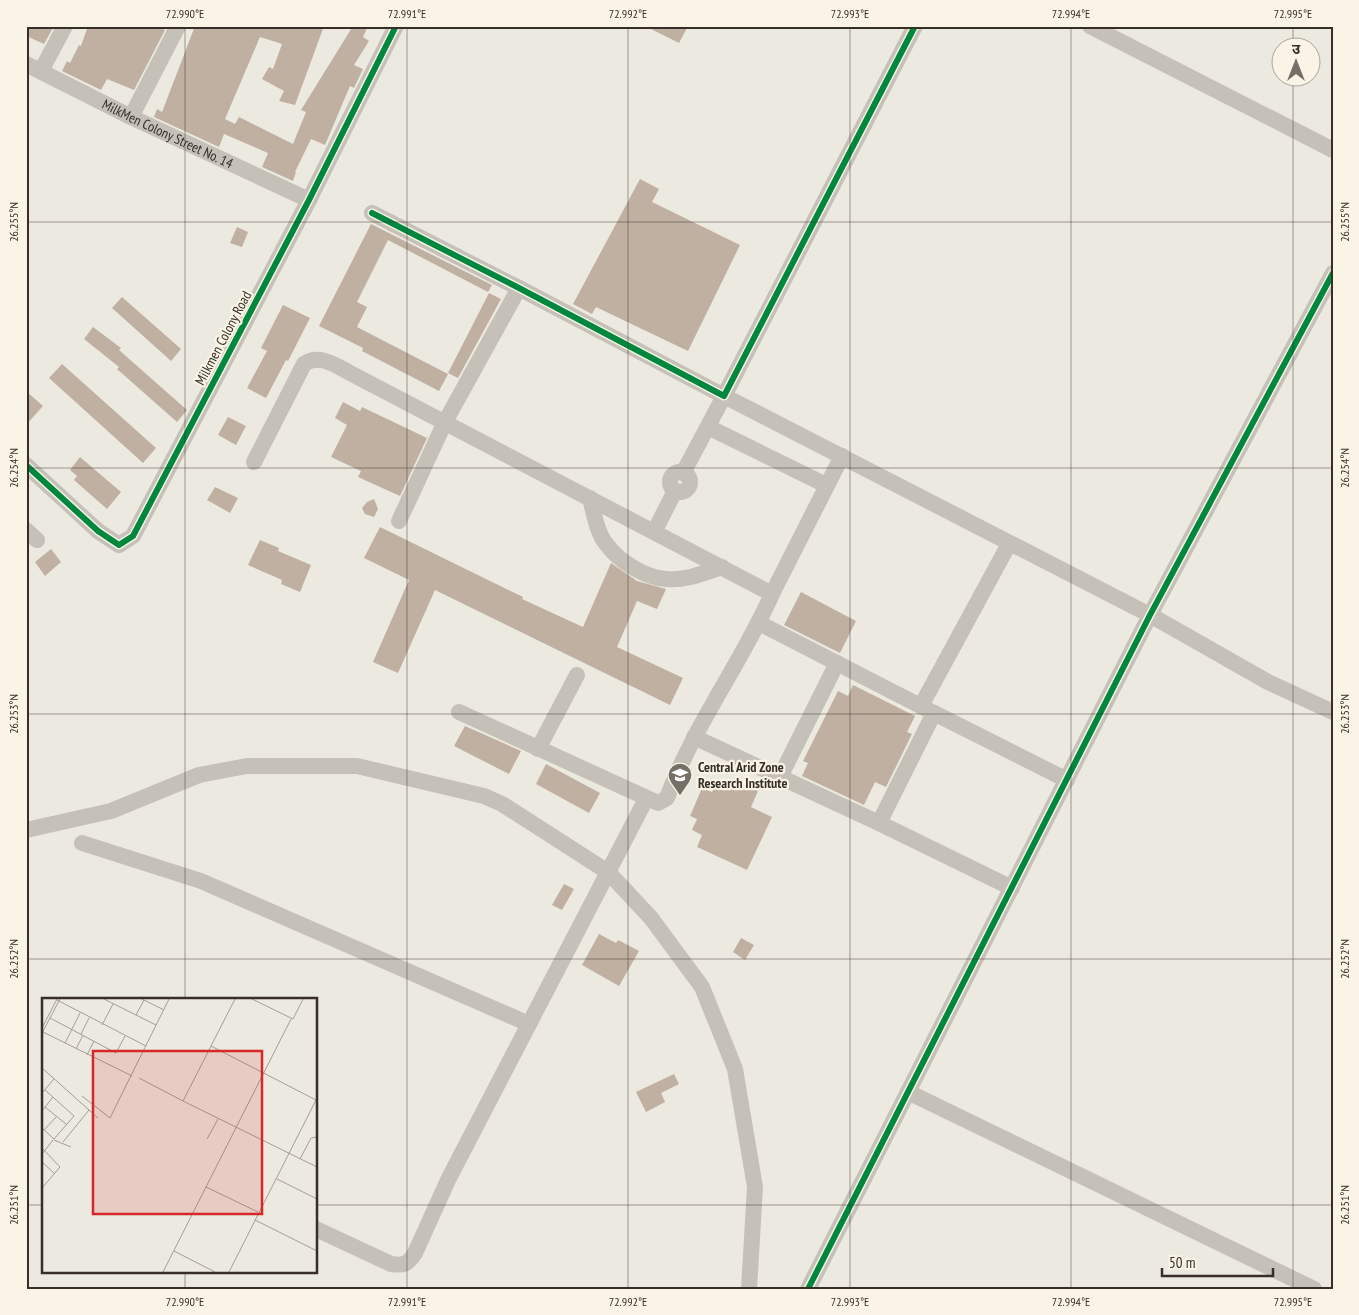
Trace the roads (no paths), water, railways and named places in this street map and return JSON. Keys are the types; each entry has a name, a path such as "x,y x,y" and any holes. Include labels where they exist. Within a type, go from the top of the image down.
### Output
{"street":[{"path":"41,71 65,26"},
{"path":"130,117 178,26"},
{"name":"Milkmen Colony Road","path":"26,465 98,531 120,545 133,536 309,200 396,26"},
{"path":"654,532 675,491 683,492 690,486 690,478 683,473 915,26"},
{"path":"1090,26 1333,150"},
{"name":"MilkMen Colony Street No. 14","path":"26,64 130,117 309,200"},
{"path":"372,213 1009,544 1150,615 1268,682 1333,712"},
{"path":"808,1289 1150,615 1333,273"},
{"path":"399,521 445,422 519,288"},
{"path":"254,462 304,364 311,359 320,359 344,369 772,594"},
{"path":"708,427 826,485"},
{"path":"459,712 646,799 658,803 667,798 694,737 759,623 842,456"},
{"path":"590,498 598,529 606,545 627,564 641,571 666,579 687,578 722,567"},
{"path":"879,823 928,710 1009,544"},
{"path":"759,623 1067,780"},
{"path":"780,777 837,663"},
{"path":"538,749 577,675"},
{"path":"694,737 879,823 1012,888"},
{"path":"26,830 112,811 199,774 247,766 357,766 484,796 502,804 608,872 651,918 702,987 735,1069 755,1187 749,1289"},
{"path":"318,1229 391,1264 404,1266 416,1253 449,1178 646,799"},
{"path":"82,843 201,881 529,1024"},
{"path":"908,1092 1314,1289"}],"place":[{"name":"Central Arid Zone Research Institute","path":"680,796"}]}
